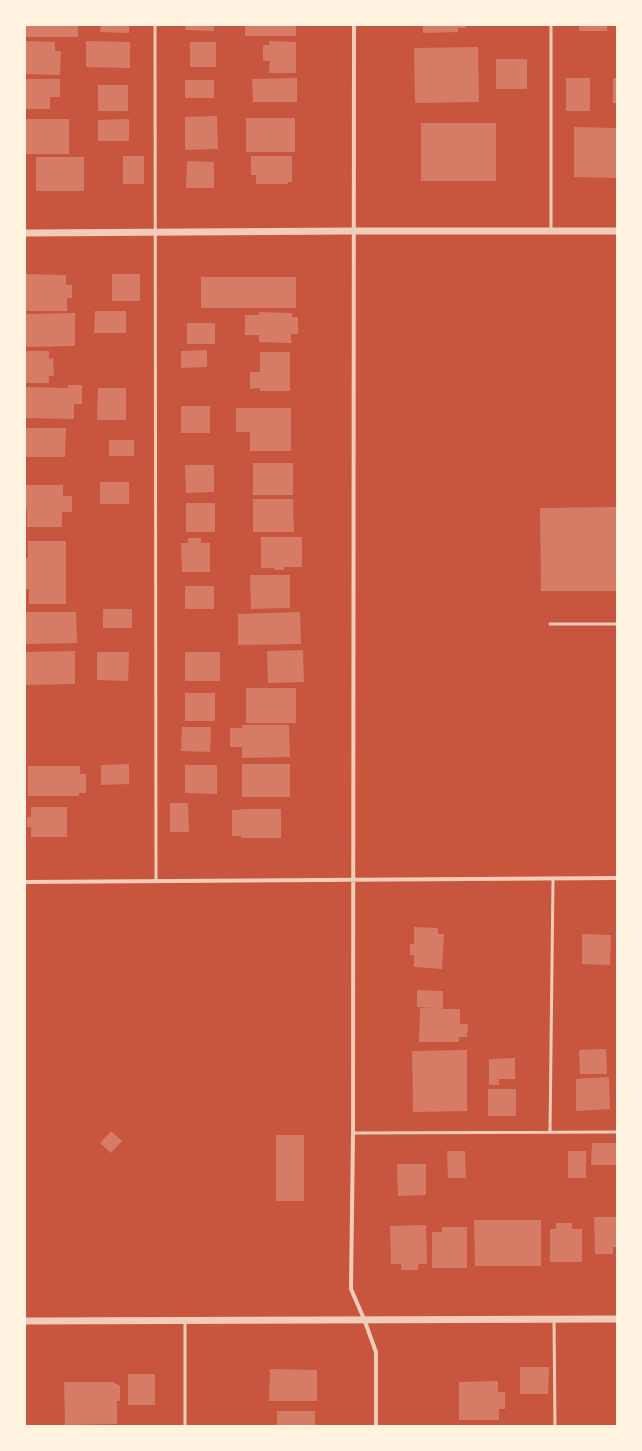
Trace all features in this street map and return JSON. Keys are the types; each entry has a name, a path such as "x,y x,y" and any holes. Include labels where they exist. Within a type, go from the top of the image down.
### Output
{"street":[{"path":"354,25 354,880 351,1289 376,1352 376,1426"},
{"path":"25,233 353,230 617,230"},
{"path":"25,882 617,878"},
{"path":"25,1321 617,1319"}],"lane":[{"path":"155,25 156,881"},
{"path":"551,25 551,230"},
{"path":"550,624 617,624"},
{"path":"550,1132 553,879"},
{"path":"353,1133 617,1132"},
{"path":"554,1319 555,1426"},
{"path":"185,1320 185,1426"}],"building":[{"path":"25,25 78,25 78,37 25,37"},
{"path":"101,25 129,25 129,33 100,32"},
{"path":"186,25 214,25 214,31 185,30"},
{"path":"245,25 296,25 296,36 245,36"},
{"path":"423,25 466,25 466,28 458,28 458,32 423,33"},
{"path":"579,25 607,25 607,31 579,31"},
{"path":"25,41 55,42 55,51 61,51 60,75 25,74"},
{"path":"86,41 130,42 130,68 86,67"},
{"path":"269,41 296,42 296,73 269,73 270,61 263,61 263,45 269,45"},
{"path":"190,42 216,42 216,67 190,67"},
{"path":"478,47 479,102 415,103 414,48"},
{"path":"496,59 527,59 527,89 496,89"},
{"path":"297,78 297,102 253,102 252,79"},
{"path":"566,78 590,78 590,111 566,111"},
{"path":"613,78 617,78 617,103 613,103"},
{"path":"25,79 60,79 60,97 50,97 50,109 25,109"},
{"path":"185,80 214,80 214,98 185,98"},
{"path":"98,85 128,85 128,111 98,111"},
{"path":"217,116 218,149 185,150 185,117"},
{"path":"246,118 295,118 295,152 246,152"},
{"path":"25,119 69,119 69,154 25,154"},
{"path":"129,119 129,141 98,141 98,120"},
{"path":"421,123 496,123 496,181 421,181"},
{"path":"574,127 617,128 617,178 574,177"},
{"path":"123,156 144,156 144,184 123,184"},
{"path":"251,156 292,156 292,182 288,182 288,184 256,184 256,175 251,175"},
{"path":"36,157 84,157 84,191 36,191"},
{"path":"187,161 214,162 214,188 186,188"},
{"path":"25,274 66,275 66,285 72,285 72,298 67,298 67,311 25,311"},
{"path":"112,274 140,274 140,301 112,301"},
{"path":"201,277 296,277 296,308 201,308"},
{"path":"95,311 126,311 126,333 94,333"},
{"path":"259,312 292,313 292,317 298,317 298,334 291,334 291,343 259,342 259,335 245,335 245,315 259,315"},
{"path":"75,313 75,346 25,347 25,314"},
{"path":"187,323 215,323 215,344 187,344"},
{"path":"207,350 207,367 181,368 181,351"},
{"path":"25,351 49,351 49,359 53,358 54,376 49,376 49,383 25,383"},
{"path":"260,352 290,352 290,391 260,391 260,388 250,389 250,372 260,372"},
{"path":"68,385 82,385 82,404 74,404 74,419 25,418 25,387 68,388"},
{"path":"98,388 126,388 126,420 97,420"},
{"path":"181,406 210,406 210,433 181,433"},
{"path":"236,408 291,408 291,451 250,451 250,432 236,432"},
{"path":"25,428 66,428 65,457 25,457"},
{"path":"109,440 134,440 134,456 109,456"},
{"path":"253,463 293,463 293,495 253,495"},
{"path":"185,465 214,465 214,492 186,493"},
{"path":"100,482 129,482 129,504 100,504"},
{"path":"25,485 63,485 63,496 72,496 72,512 62,512 62,527 27,527"},
{"path":"253,499 293,499 294,532 253,532"},
{"path":"186,503 215,503 215,532 186,532"},
{"path":"617,507 617,591 541,591 540,508"},
{"path":"261,537 302,537 302,567 284,567 284,570 261,568"},
{"path":"188,538 201,538 201,543 210,543 210,572 182,572 181,543 188,543"},
{"path":"28,541 66,541 66,604 29,604 29,589 25,589 25,558 28,558"},
{"path":"250,575 290,575 290,608 251,609"},
{"path":"185,586 214,586 214,609 185,609"},
{"path":"103,609 132,609 132,628 103,628"},
{"path":"25,612 76,612 77,643 26,644"},
{"path":"300,612 301,644 238,645 238,614"},
{"path":"303,650 304,682 268,683 267,651"},
{"path":"75,651 75,684 25,685 25,652"},
{"path":"97,652 129,652 128,681 97,680"},
{"path":"185,652 220,652 220,681 185,681"},
{"path":"246,688 296,688 296,723 246,723"},
{"path":"185,693 215,693 215,721 185,721"},
{"path":"242,725 289,725 290,757 242,758 242,747 230,747 230,728 242,728"},
{"path":"182,727 211,727 210,752 181,751"},
{"path":"129,764 129,784 101,785 101,765"},
{"path":"242,764 290,764 290,797 242,797"},
{"path":"185,765 217,765 217,794 185,793"},
{"path":"28,766 80,766 80,774 86,774 86,793 79,793 79,796 28,796"},
{"path":"170,803 188,803 189,832 170,832"},
{"path":"31,807 67,807 67,837 31,837 31,827 27,827 27,817 31,817"},
{"path":"281,809 281,838 241,838 241,836 232,836 232,810"},
{"path":"414,927 438,928 438,934 444,934 442,969 414,967 414,955 410,955 410,944 414,944"},
{"path":"582,934 611,935 610,965 582,964"},
{"path":"417,990 443,991 443,1009 460,1009 460,1024 468,1024 467,1037 459,1037 459,1042 419,1042 420,1008 436,1008 417,1007"},
{"path":"606,1049 607,1074 580,1074 579,1050"},
{"path":"467,1050 467,1111 413,1112 412,1051"},
{"path":"515,1058 515,1079 499,1079 499,1085 489,1085 489,1059"},
{"path":"609,1077 610,1109 576,1111 576,1079"},
{"path":"488,1089 516,1089 516,1116 488,1116"},
{"path":"111,1131 122,1141 111,1153 100,1143"},
{"path":"276,1135 304,1135 304,1201 276,1201"},
{"path":"592,1143 617,1143 617,1165 591,1165"},
{"path":"447,1151 465,1151 466,1178 448,1178"},
{"path":"568,1151 586,1151 586,1178 568,1178"},
{"path":"397,1164 426,1164 426,1195 398,1196"},
{"path":"594,1217 617,1217 617,1247 613,1247 613,1254 595,1254"},
{"path":"474,1220 541,1220 541,1266 475,1266"},
{"path":"556,1223 572,1223 572,1229 582,1229 582,1262 550,1262 550,1229 556,1229"},
{"path":"426,1225 427,1264 418,1264 418,1270 401,1270 401,1264 391,1264 390,1226"},
{"path":"442,1227 467,1227 467,1268 432,1268 432,1232 442,1232"},
{"path":"520,1367 549,1367 548,1394 520,1394"},
{"path":"270,1369 317,1370 317,1401 269,1401"},
{"path":"128,1374 155,1374 155,1405 128,1405"},
{"path":"498,1381 498,1392 505,1392 505,1409 499,1409 499,1420 459,1420 459,1382"},
{"path":"64,1382 113,1382 120,1386 120,1401 117,1401 117,1424 65,1425"},
{"path":"277,1411 315,1411 315,1426 277,1426"}]}
